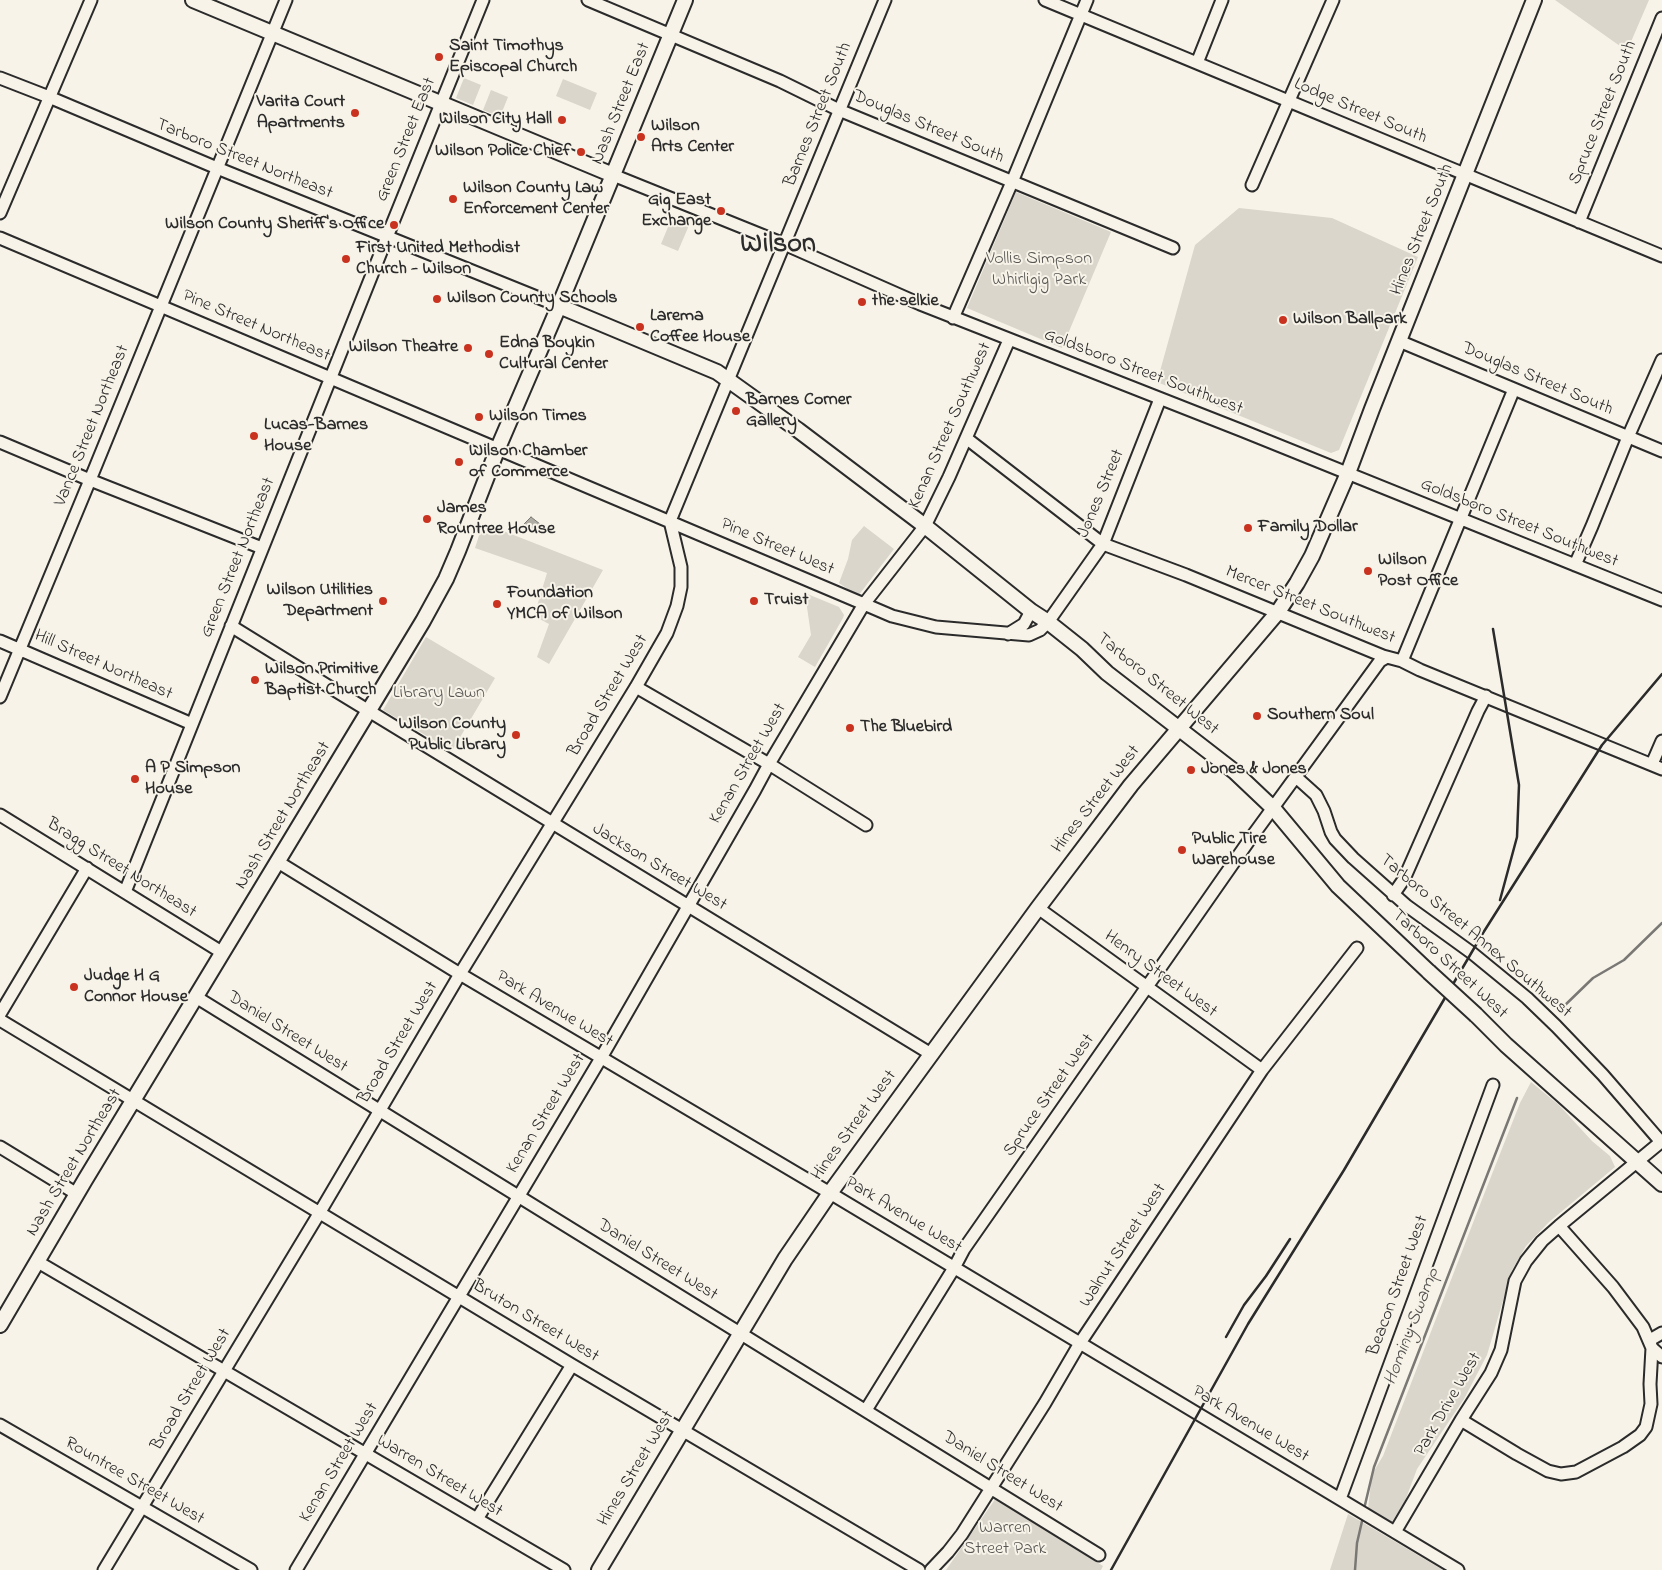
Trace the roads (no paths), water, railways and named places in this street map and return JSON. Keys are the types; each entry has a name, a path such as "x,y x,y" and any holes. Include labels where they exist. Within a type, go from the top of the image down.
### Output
{"main road":[{"path":"193,0 613,175"},
{"name":"Nash Street East","path":"559,306 685,0"},
{"name":"Hines Street South","path":"1278,612 1312,556 1348,473 1534,0"},
{"name":"Tarboro Street West","path":"559,306 717,372 798,430 925,526 1031,611 1082,649 1107,673 1235,772 1273,808 1338,886 1476,1014 1506,1045 1662,1184"},
{"name":"Nash Street Northeast","path":"0,1325 423,621 446,579 498,448 559,306"},
{"name":"Hines Street West","path":"599,1570 785,1259 830,1193 1038,908 1131,785 1278,612"}],"street":[{"path":"0,214 91,0"},
{"name":"Vance Street Northeast","path":"0,697 286,0"},
{"name":"Green Street East","path":"387,237 483,0"},
{"name":"Douglas Street South","path":"588,0 780,81 840,110 1173,248"},
{"name":"Barnes Street South","path":"670,521 885,0"},
{"name":"Lodge Street South","path":"1045,0 1662,256"},
{"path":"953,318 1012,182 1087,0"},
{"path":"1197,63 1222,0"},
{"path":"1252,185 1333,0"},
{"name":"Spruce Street South","path":"1579,222 1662,18"},
{"name":"Tarboro Street Northeast","path":"0,78 559,306"},
{"name":"Goldsboro Street Southwest","path":"613,175 784,244 878,287 953,318 1243,430 1662,600"},
{"name":"Green Street Northeast","path":"125,892 387,237"},
{"name":"Pine Street Northeast","path":"0,238 498,448"},
{"name":"Kenan Street Southwest","path":"925,526 949,477 1009,340"},
{"name":"Douglas Street South","path":"1399,341 1662,451"},
{"path":"1574,565 1662,360"},
{"path":"1402,661 1514,389"},
{"name":"Jones Street","path":"1048,622 1103,544 1160,399"},
{"name":"Mercer Street Southwest","path":"966,438 1103,544 1186,575 1387,657 1402,661 1657,767"},
{"path":"0,442 262,548"},
{"name":"Pine Street West","path":"498,448 892,616 936,627 1029,635 1040,630 1048,622"},
{"name":"Broad Street West","path":"104,1570 320,1212 460,974 553,824 667,633 677,606 681,568 670,521"},
{"name":"Kenan Street West","path":"296,1570 601,1058 769,764 864,604 925,526"},
{"path":"1008,634 1024,624 1031,611"},
{"name":"Jackson Street West","path":"231,626 931,1054"},
{"name":"Hill Street Northeast","path":"0,640 192,724"},
{"name":"Spruce Street West","path":"866,1410 964,1249 1273,808 1380,661 1387,657"},
{"path":"636,687 769,764 866,825"},
{"path":"1393,895 1404,879 1486,696"},
{"path":"1657,767 1662,741"},
{"name":"Tarboro Street Annex Southwest","path":"1296,777 1316,795 1335,839 1353,858 1393,895 1472,953 1527,998 1603,1075 1661,1141"},
{"name":"Bragg Street Northeast","path":"0,815 223,953"},
{"name":"Park Avenue West","path":"278,862 460,974 830,1193 1458,1570"},
{"path":"0,1014 86,868"},
{"name":"Henry Street West","path":"1038,908 1262,1070"},
{"name":"Walnut Street West","path":"931,1570 962,1534 1045,1403 1080,1343 1262,1070 1357,948"},
{"name":"Daniel Street West","path":"196,997 1100,1555"},
{"name":"Bruton Street West","path":"0,1020 572,1365 919,1570"},
{"name":"Beacon Street West","path":"1340,1499 1493,1085"},
{"name":"Park Drive West","path":"1395,1532 1498,1357 1515,1281 1532,1252 1559,1226 1661,1141"},
{"path":"0,1147 77,1194"},
{"path":"1559,1226 1613,1287 1638,1320 1651,1344 1662,1356"},
{"name":"Warren Street West","path":"38,1262 564,1570"},
{"path":"1461,1420 1516,1454 1548,1471 1560,1474 1576,1472 1623,1447 1640,1435 1646,1427 1651,1404 1651,1344 1662,1332"},
{"path":"477,1519 572,1365"},
{"name":"Rountree Street West","path":"0,1425 250,1570"}],"waterway":[{"name":"Hominy Swamp","path":"1561,1009 1593,978 1624,960 1662,923"},
{"name":"Hominy Swamp","path":"1364,1509 1374,1467 1517,1098"},
{"name":"Hominy Swamp","path":"1355,1570 1357,1543 1363,1517"}],"railway":[{"path":"1493,629 1519,785 1517,837 1500,900"},
{"path":"1111,1570 1248,1324 1344,1170 1483,933 1602,745 1662,674"},
{"path":"1226,1337 1244,1305 1290,1239"}],"place":[{"name":"Saint Timothys Episcopal Church","path":"439,57"},
{"name":"Varita Court Apartments","path":"355,113"},
{"name":"Wilson City Hall","path":"562,120"},
{"name":"Wilson Arts Center","path":"641,137"},
{"name":"Wilson Police Chief","path":"581,152"},
{"name":"Wilson County Law Enforcement Center","path":"453,199"},
{"name":"Gig East Exchange","path":"721,211"},
{"name":"Wilson County Sheriff's Office","path":"394,225"},
{"name":"First United Methodist Church - Wilson","path":"346,259"},
{"name":"Wilson County Schools","path":"437,299"},
{"name":"the selkie","path":"862,302"},
{"name":"Wilson Ballpark","path":"1283,320"},
{"name":"Larema Coffee House","path":"640,327"},
{"name":"Wilson Theatre","path":"468,348"},
{"name":"Edna Boykin Cultural Center","path":"489,354"},
{"name":"Barnes Corner Gallery","path":"736,411"},
{"name":"Wilson Times","path":"479,417"},
{"name":"Lucas-Barnes House","path":"254,436"},
{"name":"Wilson Chamber of Commerce","path":"459,462"},
{"name":"James Rountree House","path":"427,519"},
{"name":"Family Dollar","path":"1248,528"},
{"name":"Wilson Post Office","path":"1368,571"},
{"name":"Wilson Utilities Department","path":"383,601"},
{"name":"Truist","path":"754,601"},
{"name":"Foundation YMCA of Wilson","path":"497,604"},
{"name":"Wilson Primitive Baptist Church","path":"255,680"},
{"name":"Southern Soul","path":"1257,716"},
{"name":"The Bluebird","path":"850,728"},
{"name":"Wilson County Public Library","path":"516,735"},
{"name":"Jones & Jones","path":"1191,770"},
{"name":"A P Simpson House","path":"135,779"},
{"name":"Public Tire Warehouse","path":"1182,850"},
{"name":"Judge H G Connor House","path":"74,987"}],"district":[{"name":"Wilson","path":"778,246"}],"park label":[{"name":"Vollis Simpson Whirligig Park","path":"1039,270"},
{"name":"Library Lawn","path":"439,694"},
{"name":"Warren Street Park","path":"1005,1539"}]}
